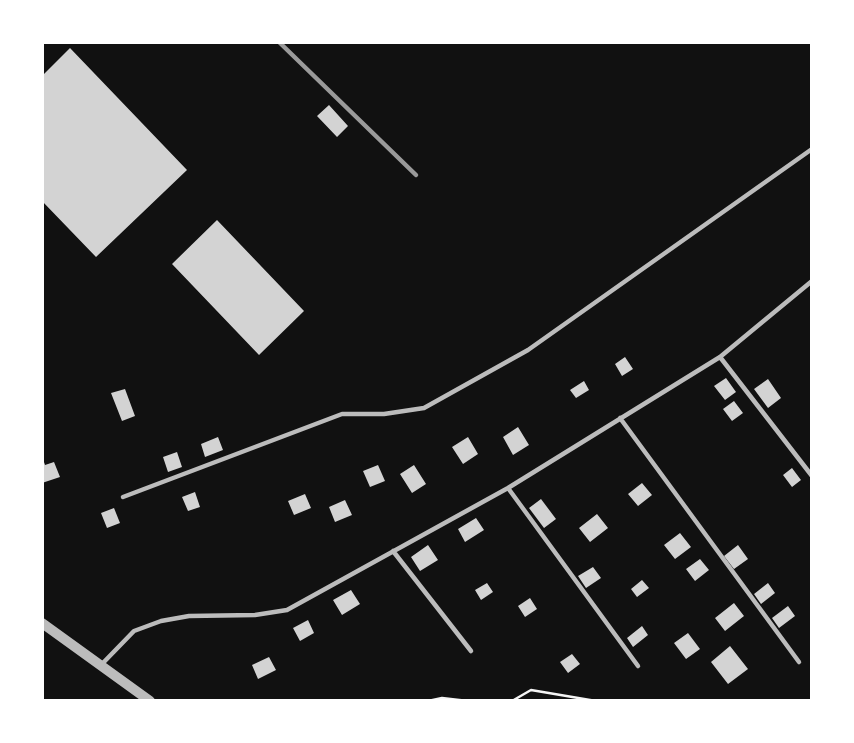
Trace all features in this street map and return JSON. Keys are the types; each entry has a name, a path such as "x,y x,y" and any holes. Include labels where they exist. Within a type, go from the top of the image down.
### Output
{"street":[{"path":"42,623 150,701"}],"lane":[{"path":"123,497 342,414 384,414 424,408 528,350 812,149"},
{"path":"100,665 134,631 161,621 189,615 255,615 287,610 508,488 720,357 812,281"},
{"path":"720,357 812,476"},
{"path":"620,418 799,662"},
{"path":"508,488 638,666"},
{"path":"393,551 471,651"}],"path":[{"path":"512,701 531,690 596,701"},
{"path":"428,701 442,698 468,701"}],"building":[{"path":"70,48 187,170 96,257 42,201 42,76"},
{"path":"329,105 348,126 337,137 317,116"},
{"path":"217,220 304,311 259,355 172,264"},
{"path":"625,357 633,369 622,376 615,364"},
{"path":"726,378 736,392 725,400 714,386"},
{"path":"768,379 781,398 768,408 754,389"},
{"path":"584,381 589,390 576,398 570,390"},
{"path":"125,389 135,416 122,421 111,393"},
{"path":"734,401 743,413 732,421 723,409"},
{"path":"518,427 529,445 513,455 503,437"},
{"path":"218,437 223,450 205,457 201,444"},
{"path":"468,437 478,454 463,464 452,447"},
{"path":"177,452 182,467 168,472 163,457"},
{"path":"42,456 45,465 54,462 60,477 42,483"},
{"path":"378,465 385,481 370,487 363,471"},
{"path":"414,465 426,484 412,493 400,474"},
{"path":"792,468 801,480 792,487 783,475"},
{"path":"642,483 652,495 638,506 628,494"},
{"path":"195,492 200,507 188,511 182,497"},
{"path":"305,494 311,508 294,515 288,501"},
{"path":"541,499 556,519 544,528 529,508"},
{"path":"345,500 352,515 335,522 329,507"},
{"path":"114,508 120,523 107,528 101,513"},
{"path":"597,514 608,528 590,542 579,528"},
{"path":"476,518 484,530 465,542 458,529"},
{"path":"680,533 691,547 675,559 664,545"},
{"path":"428,545 438,560 420,571 411,557"},
{"path":"738,545 748,559 734,569 724,556"},
{"path":"700,559 709,570 695,581 686,569"},
{"path":"593,567 601,578 586,588 578,576"},
{"path":"642,580 649,588 637,597 631,589"},
{"path":"487,583 493,592 481,600 475,590"},
{"path":"768,583 775,593 761,604 754,594"},
{"path":"351,590 360,604 342,615 333,600"},
{"path":"530,598 537,609 525,617 518,606"},
{"path":"734,603 744,616 725,631 715,618"},
{"path":"788,606 795,616 779,628 772,618"},
{"path":"308,620 314,633 300,641 293,628"},
{"path":"642,626 648,635 633,647 627,638"},
{"path":"688,633 700,649 686,659 674,643"},
{"path":"730,646 748,669 728,684 711,662"},
{"path":"572,654 580,664 568,673 560,662"},
{"path":"269,657 276,670 258,679 252,665"}],"railway":[{"path":"279,42 416,175"}]}
